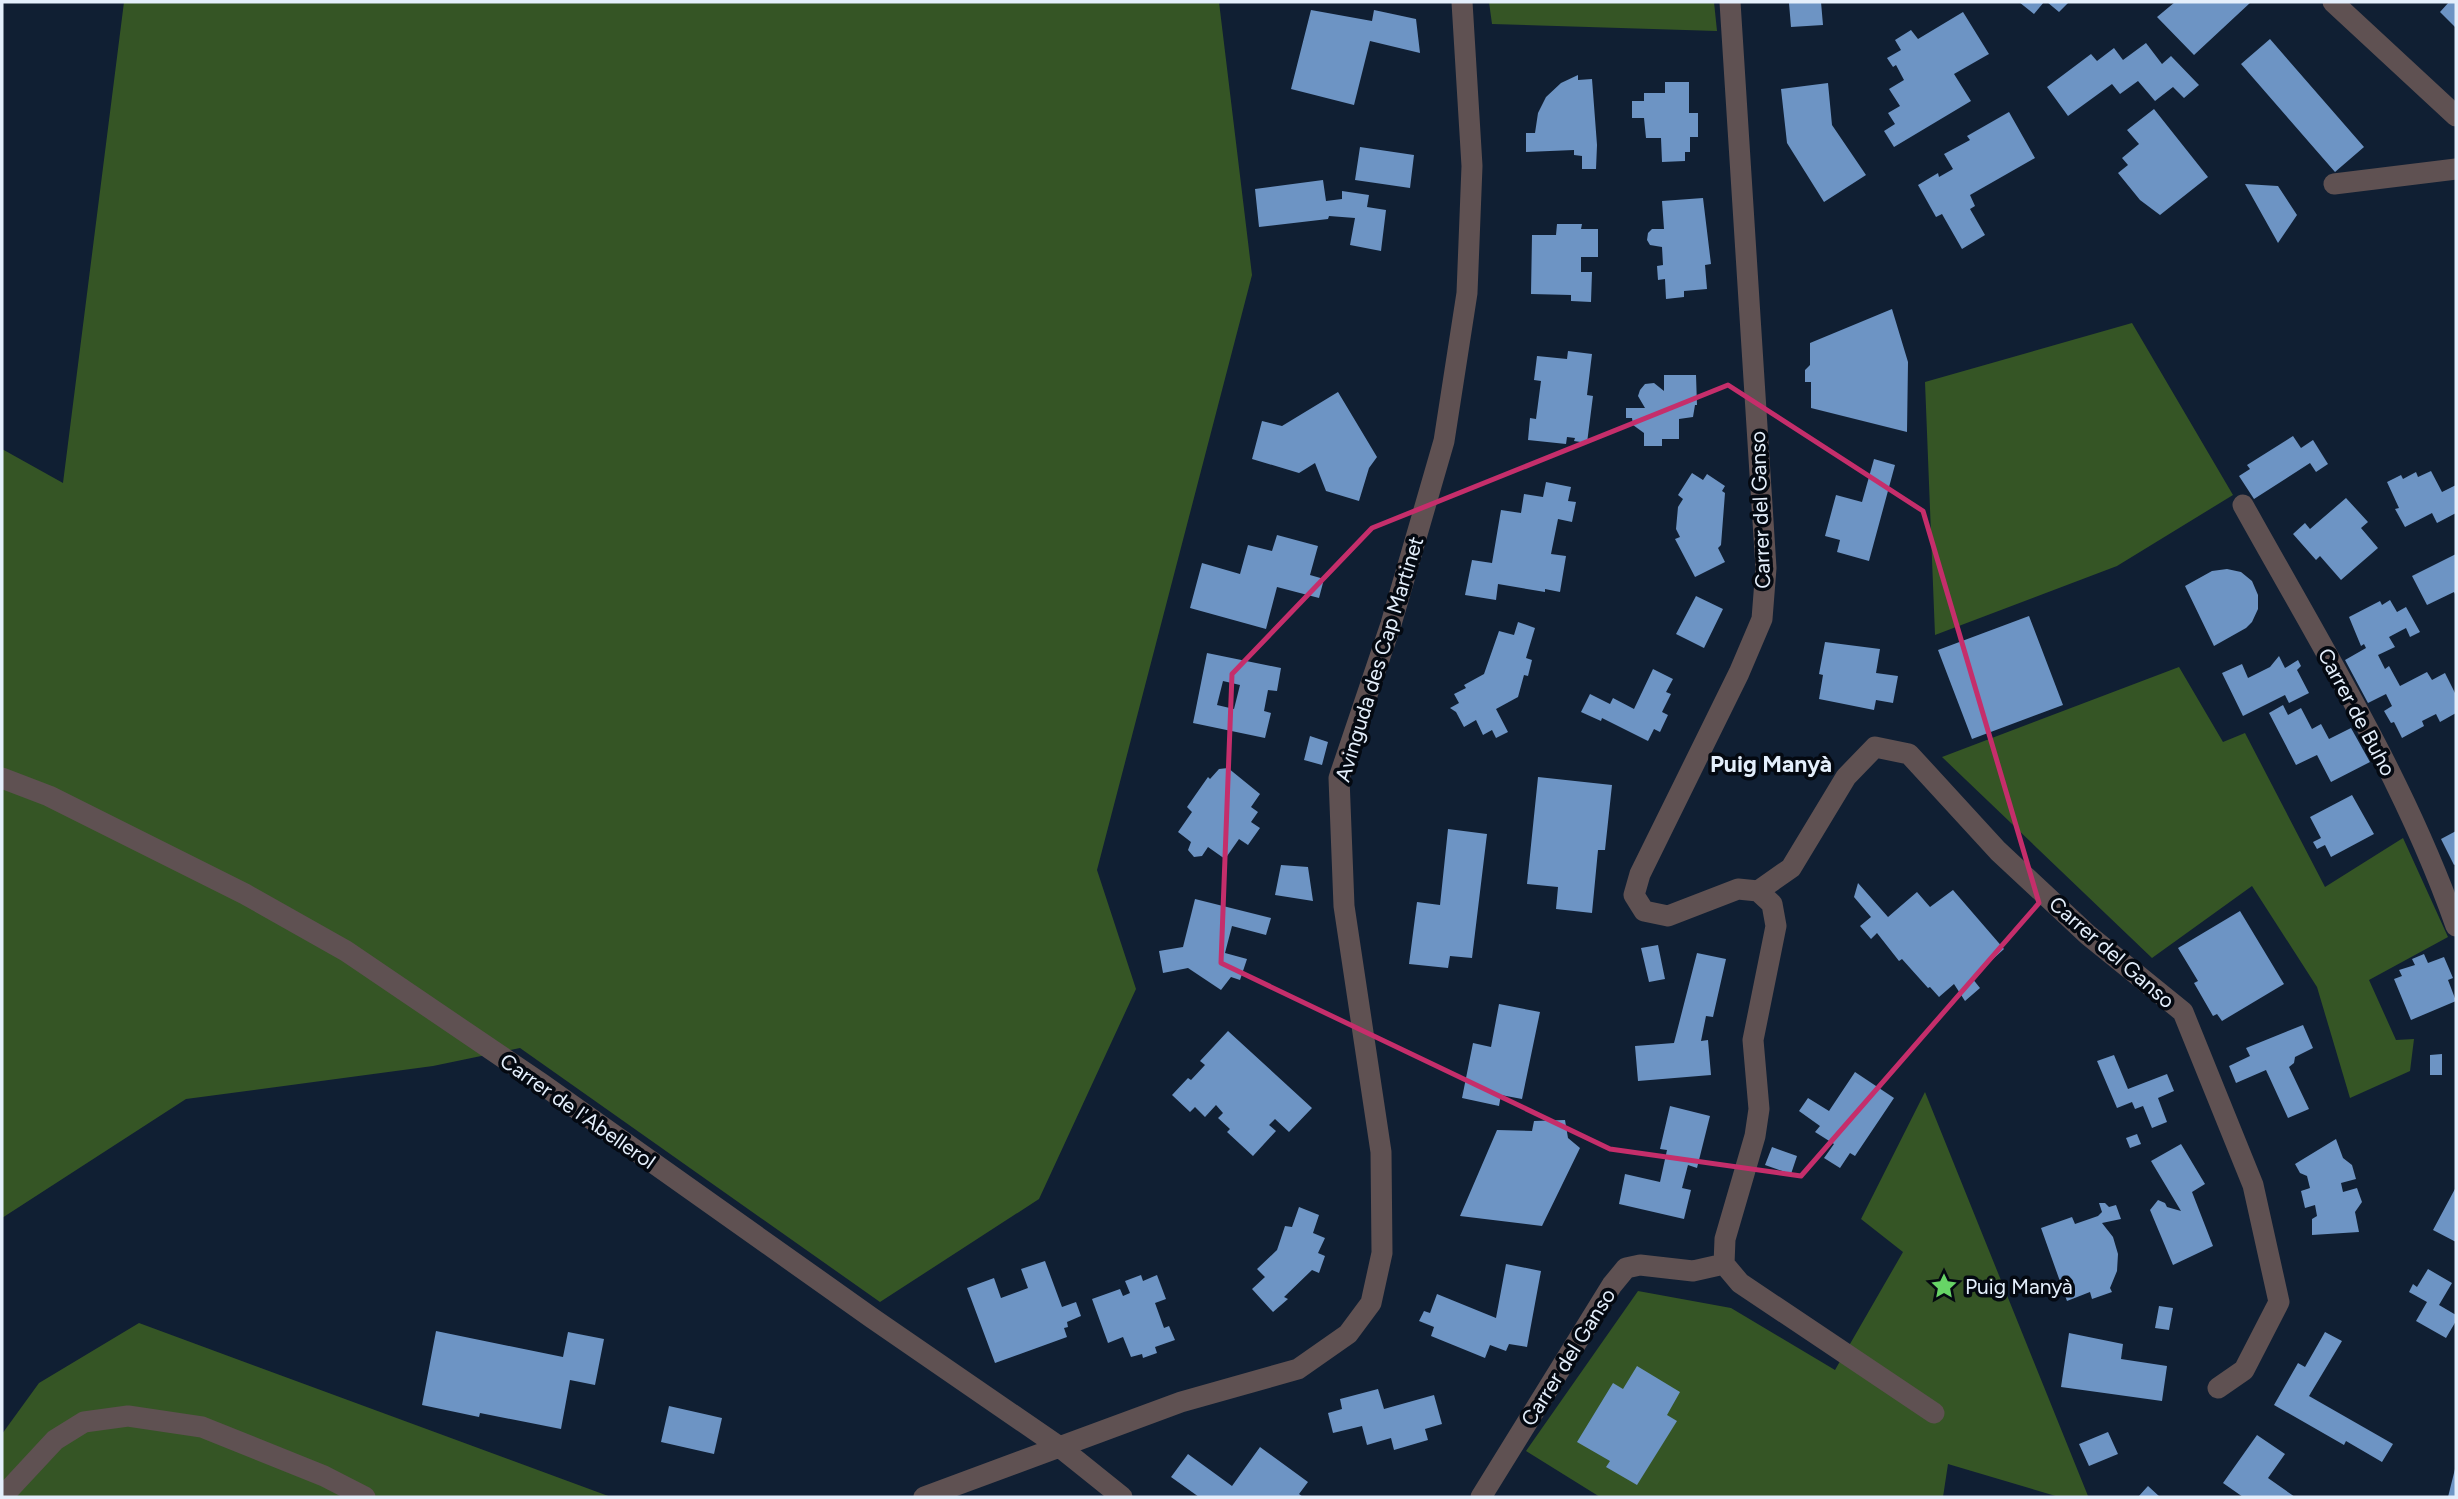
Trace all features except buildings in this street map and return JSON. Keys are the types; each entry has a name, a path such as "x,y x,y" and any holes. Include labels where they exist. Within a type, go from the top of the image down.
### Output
{"street":[{"name":"Avinguda des Cap Martinet","path":"924,1497 1181,1402 1298,1369 1348,1335 1371,1303 1381,1253 1381,1152 1344,906 1339,778 1391,624 1444,441 1467,293 1472,166 1462,2"},
{"name":"Carrer del Ganso","path":"1730,2 1766,568 1762,619 1739,673 1640,874 1634,895 1644,911 1668,916 1738,889 1758,891 1791,868 1846,777 1875,747 1909,754 1998,851 2088,935 2183,1012 2253,1185 2279,1302 2244,1370 2218,1388"},
{"path":"2333,2 2456,116"},
{"path":"2334,184 2456,169"},
{"name":"Carrer de Buho","path":"2243,505 2385,762 2437,871 2456,926"},
{"name":"Carrer de l'Abellerol","path":"2,778 49,796 244,894 346,951 542,1084 1061,1448 1122,1497"},
{"path":"1758,891 1772,904 1776,926 1753,1040 1759,1109 1755,1136 1725,1239 1724,1264 1740,1283 1934,1413"},
{"name":"Carrer del Ganso","path":"1481,1497 1612,1285 1626,1268 1640,1265 1693,1271 1724,1264"},
{"path":"2,1497 55,1440 83,1422 128,1416 202,1427 324,1476 365,1497"}],"highlighted area":[{"path":"1728,385 1923,511 2039,903 1801,1176 1610,1149 1221,963 1232,674 1372,528"}],"green space":[{"path":"124,2 1219,2 1252,275 1097,870 1136,989 1039,1199 880,1302 520,1048 433,1066 186,1099 2,1218 2,449 63,483"},
{"path":"1489,2 1714,2 1717,31 1492,24"},
{"path":"2132,323 2233,495 2117,566 1935,635 1925,382"},
{"path":"2179,667 2223,742 2245,733 2325,887 2403,838 2448,937 2369,980 2396,1040 2414,1039 2410,1071 2350,1098 2317,987 2252,886 2152,958 1942,757"},
{"path":"1925,1092 2088,1496 2059,1497 1948,1464 1943,1497 1600,1497 1526,1451 1638,1291 1731,1308 1835,1370 1903,1252 1861,1219"},
{"path":"139,1323 611,1497 2,1497 2,1434 39,1383"}],"place":[{"name":"Puig Manyà","path":"1944,1286"}],"district":[{"name":"Puig Manyà","path":"1771,764"}]}
